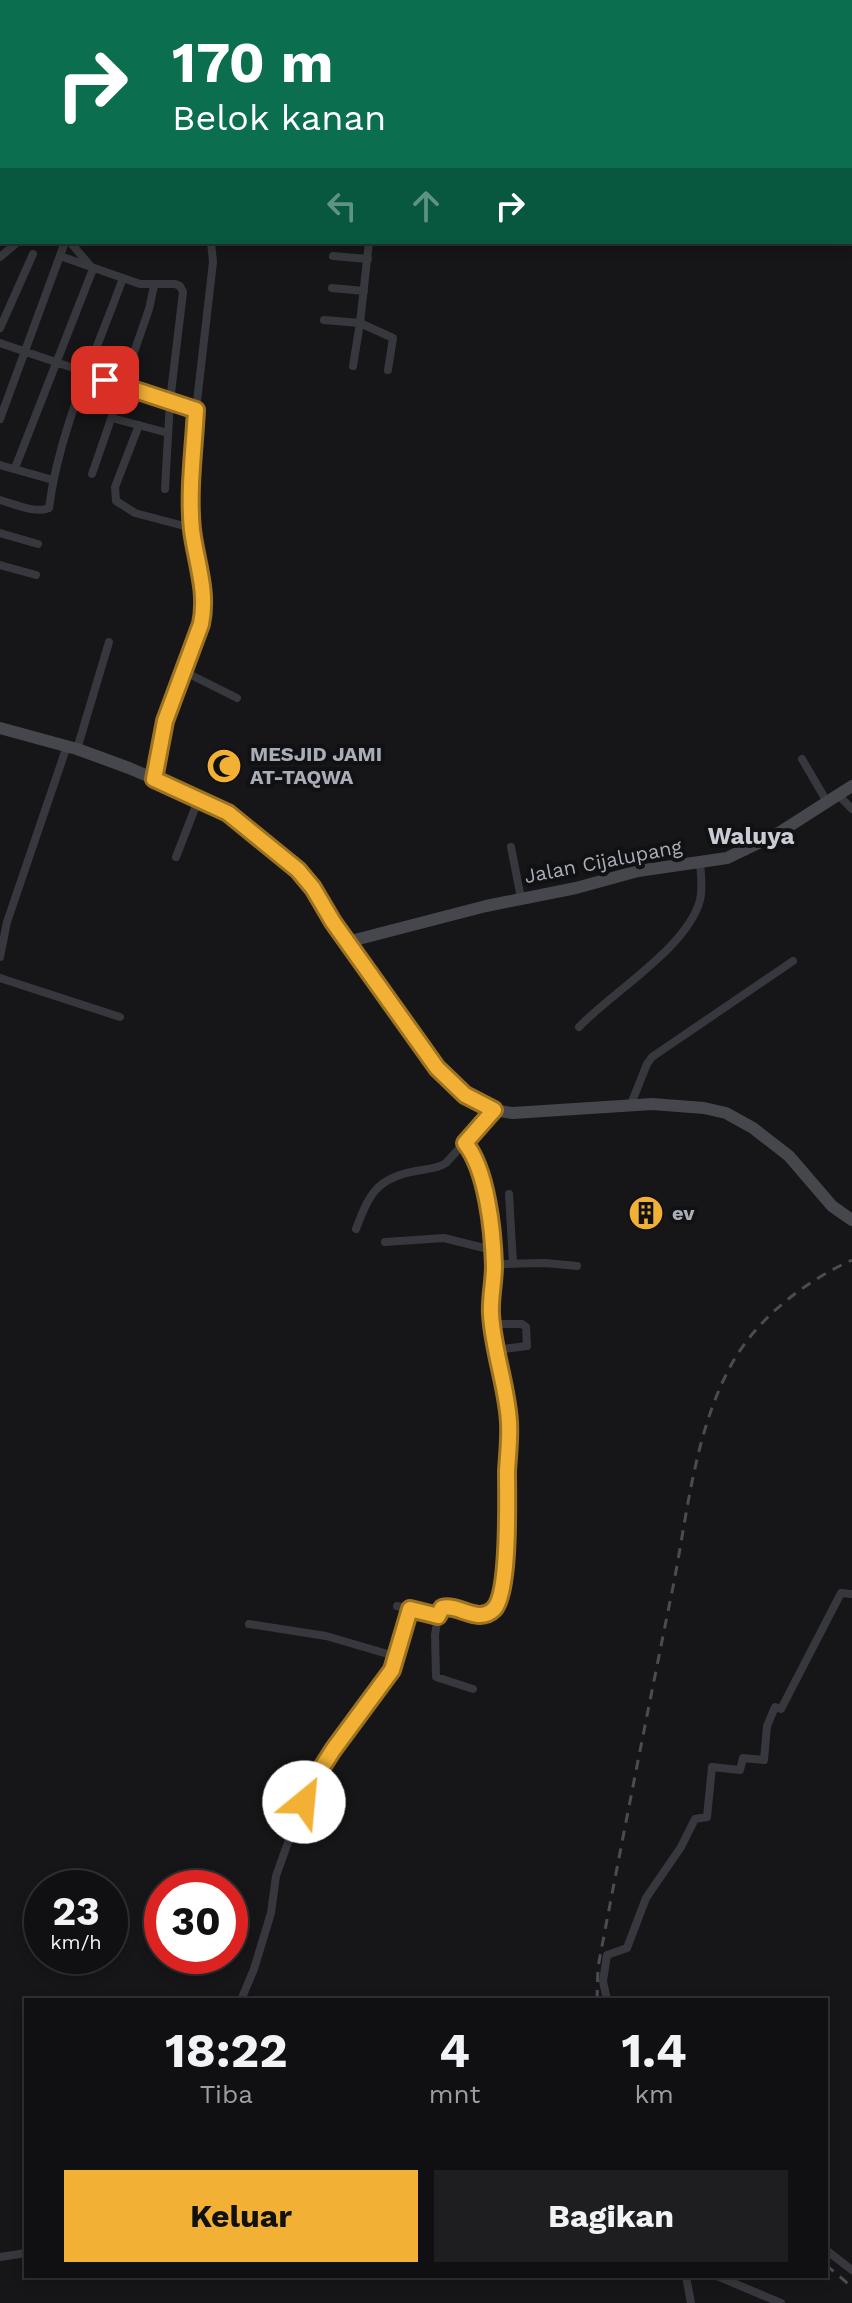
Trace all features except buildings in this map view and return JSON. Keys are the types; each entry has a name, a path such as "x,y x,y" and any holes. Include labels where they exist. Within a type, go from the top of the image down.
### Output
{"street":[{"path":"0,257 16,244"},
{"path":"0,419 67,244"},
{"path":"70,244 93,269"},
{"path":"154,779 165,721 204,609 192,528 191,490 196,410 213,262 211,244"},
{"path":"353,366 369,244"},
{"path":"0,328 33,254"},
{"path":"60,256 154,286 175,284 183,292 170,401 165,489"},
{"path":"333,256 368,259"},
{"path":"15,468 93,269"},
{"path":"0,500 47,510 53,480 87,374 123,278"},
{"path":"92,474 149,309 154,286"},
{"path":"332,288 364,291"},
{"path":"324,320 360,323 393,338 388,370"},
{"path":"0,343 196,410"},
{"path":"112,418 168,433"},
{"path":"139,425 115,487 116,501 143,516 192,528"},
{"path":"0,465 53,480"},
{"path":"0,533 38,544"},
{"path":"0,565 36,575"},
{"path":"0,957 4,920 72,748 109,642"},
{"path":"183,671 237,698"},
{"path":"0,728 72,748 154,779 199,798 235,818 298,870 313,888 347,942 437,1068 465,1095 494,1110 513,1113 631,1104 704,1108 726,1113 742,1121 789,1156 832,1206 852,1220"},
{"path":"802,759 831,797 852,809"},
{"name":"Jalan Cijalupang","path":"347,942 638,871 727,858 758,844 852,786"},
{"path":"176,857 199,798"},
{"path":"511,847 521,898"},
{"path":"579,1027 632,982 683,931 700,901 700,862"},
{"path":"631,1104 649,1060 793,961"},
{"path":"0,978 120,1017"},
{"path":"356,1229 369,1196 378,1186 401,1175 443,1166 494,1110"},
{"path":"465,1143 474,1156 486,1200 494,1264 492,1324 509,1420 501,1595 488,1613 467,1613 446,1607 438,1616 435,1635 436,1677 473,1689"},
{"path":"509,1194 513,1264"},
{"path":"385,1242 444,1238 492,1250"},
{"path":"494,1264 577,1266"},
{"path":"492,1324 522,1324 526,1327 527,1346 495,1350"},
{"path":"607,1998 603,1981 608,1954 627,1948 646,1898 681,1847 695,1819 707,1817 712,1767 740,1770 743,1758 764,1760 767,1726 775,1707 781,1709 841,1593 852,1594"},
{"path":"397,1606 438,1616"},
{"path":"242,1998 271,1913 276,1876 283,1854 312,1783 392,1670 410,1609"},
{"path":"249,1624 326,1636 398,1657"},
{"path":"828,2252 852,2270"},
{"path":"0,2257 24,2253"},
{"path":"686,2278 691,2303"},
{"path":"722,2278 781,2303"}],"railway":[{"path":"597,1998 598,1967 693,1477 716,1396 738,1353 765,1320 797,1292 852,1260"},
{"path":"828,2267 852,2287"}],"place":[{"name":"MESJID JAMI AT-TAQWA","path":"224,766"},
{"name":"ev","path":"646,1213"}],"district":[{"name":"Waluya","path":"751,836"}],"route":[{"path":"105,380 196,410 192,528 204,609 165,721 154,779 228,813 298,870 437,1068 473,1101 494,1110 465,1143 474,1156 491,1231 494,1264 491,1314 509,1420 501,1595 488,1613 477,1615 451,1607 442,1608 438,1616 410,1609 392,1670 333,1750 304,1802"}]}
